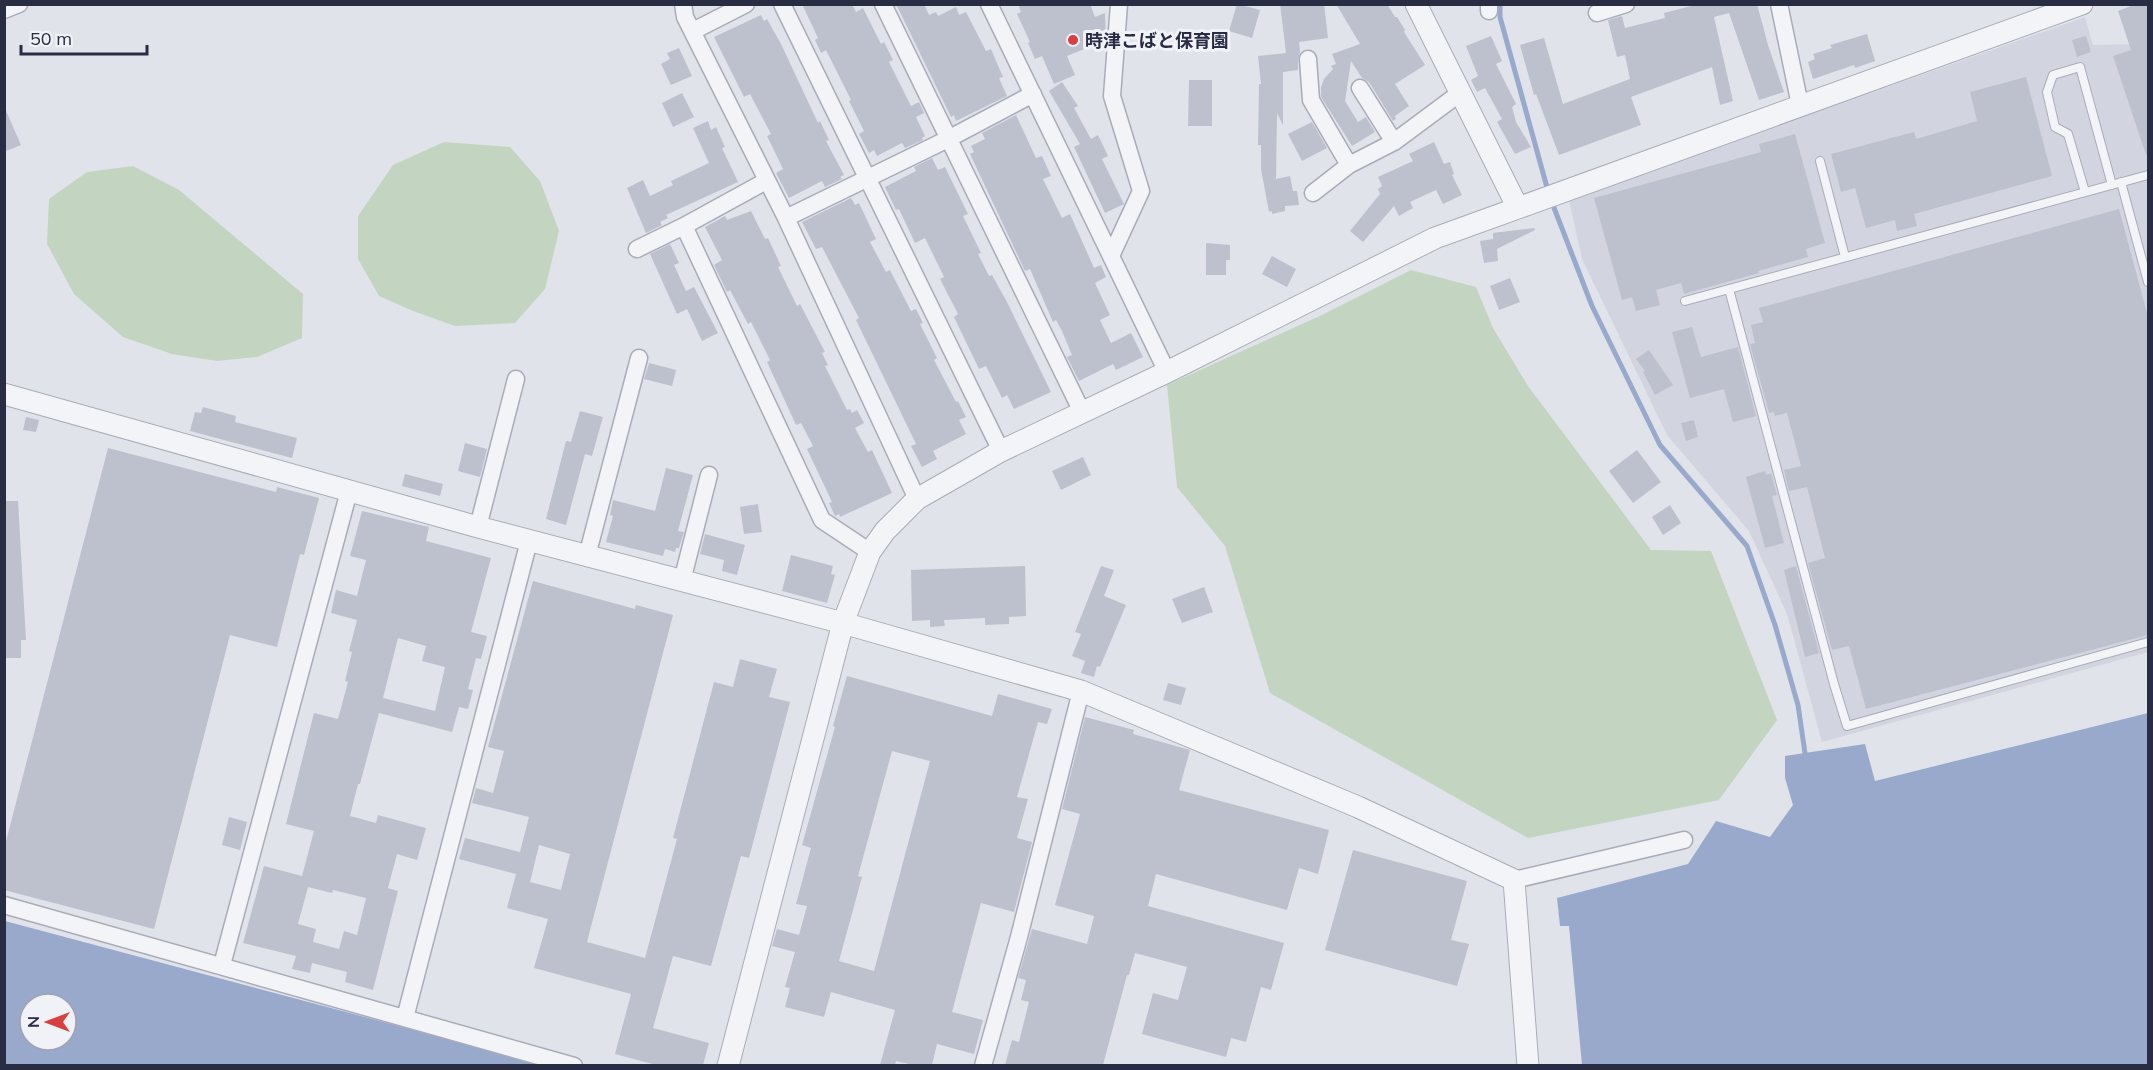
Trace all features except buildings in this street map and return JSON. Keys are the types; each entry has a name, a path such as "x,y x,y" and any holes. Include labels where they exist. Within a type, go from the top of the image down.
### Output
{"street":[{"path":"4,10 19,4"},
{"path":"683,4 685,17 786,219 917,499"},
{"path":"693,31 746,4"},
{"path":"782,4 1001,451"},
{"path":"883,4 1082,412"},
{"path":"989,4 1167,372"},
{"path":"1111,256 1141,191 1112,96 1119,4"},
{"path":"1416,4 1518,208"},
{"path":"1597,13 1626,4"},
{"path":"1779,4 1800,105"},
{"path":"728,1065 843,623 870,552 885,531 917,499 1001,451 1167,372 1435,238 2082,4"},
{"path":"1308,58 1311,100 1349,165"},
{"path":"1360,88 1394,142"},
{"path":"1313,193 1349,165 1394,142 1460,93"},
{"path":"786,219 1033,94"},
{"path":"637,249 766,182"},
{"path":"684,226 822,520 870,552"},
{"path":"586,556 639,358"},
{"path":"478,527 516,379"},
{"path":"4,394 529,541 843,623 1081,691 1358,807 1514,880 1684,840"},
{"path":"682,581 709,475"},
{"path":"222,965 349,491"},
{"path":"405,1018 529,541"},
{"path":"983,1065 1019,937 1081,691"},
{"path":"1514,880 1528,1065"},
{"path":"4,905 574,1065"}],"lane":[{"path":"2085,192 2068,134 2055,127 2046,93 2053,75 2080,68 2148,282"},
{"path":"1820,161 1845,257"},
{"path":"1685,301 2148,175"},
{"path":"1729,289 1847,726 2148,642"}],"shaded area":[{"path":"2085,17 2093,45 2139,44 2148,49 2148,652 1822,742 1787,614 1749,531 1667,435 1582,259 1569,200"}],"green space":[{"path":"444,142 510,147 540,181 559,231 545,289 515,323 455,326 413,311 379,296 358,259 358,216 393,165"},
{"path":"133,166 179,190 303,294 302,338 257,357 217,361 172,354 123,337 74,294 47,244 49,199 87,172"},
{"path":"1411,270 1476,287 1493,328 1528,386 1651,550 1711,551 1777,720 1719,800 1528,838 1270,693 1225,546 1177,487 1167,385 1322,315"}],"water":[{"path":"2148,713 2148,1065 1582,1065 1569,926 1560,926 1557,898 1688,864 1716,821 1770,837 1793,805 1785,778 1785,756 1865,744 1875,781"},
{"path":"5,921 545,1065 5,1065"}],"waterway":[{"path":"1500,4 1500,17 1548,191"},
{"path":"1551,200 1592,306 1660,445 1747,546 1775,625 1798,705 1806,760"}],"place":[{"name":"時津こばと保育園","path":"1073,40"}]}
